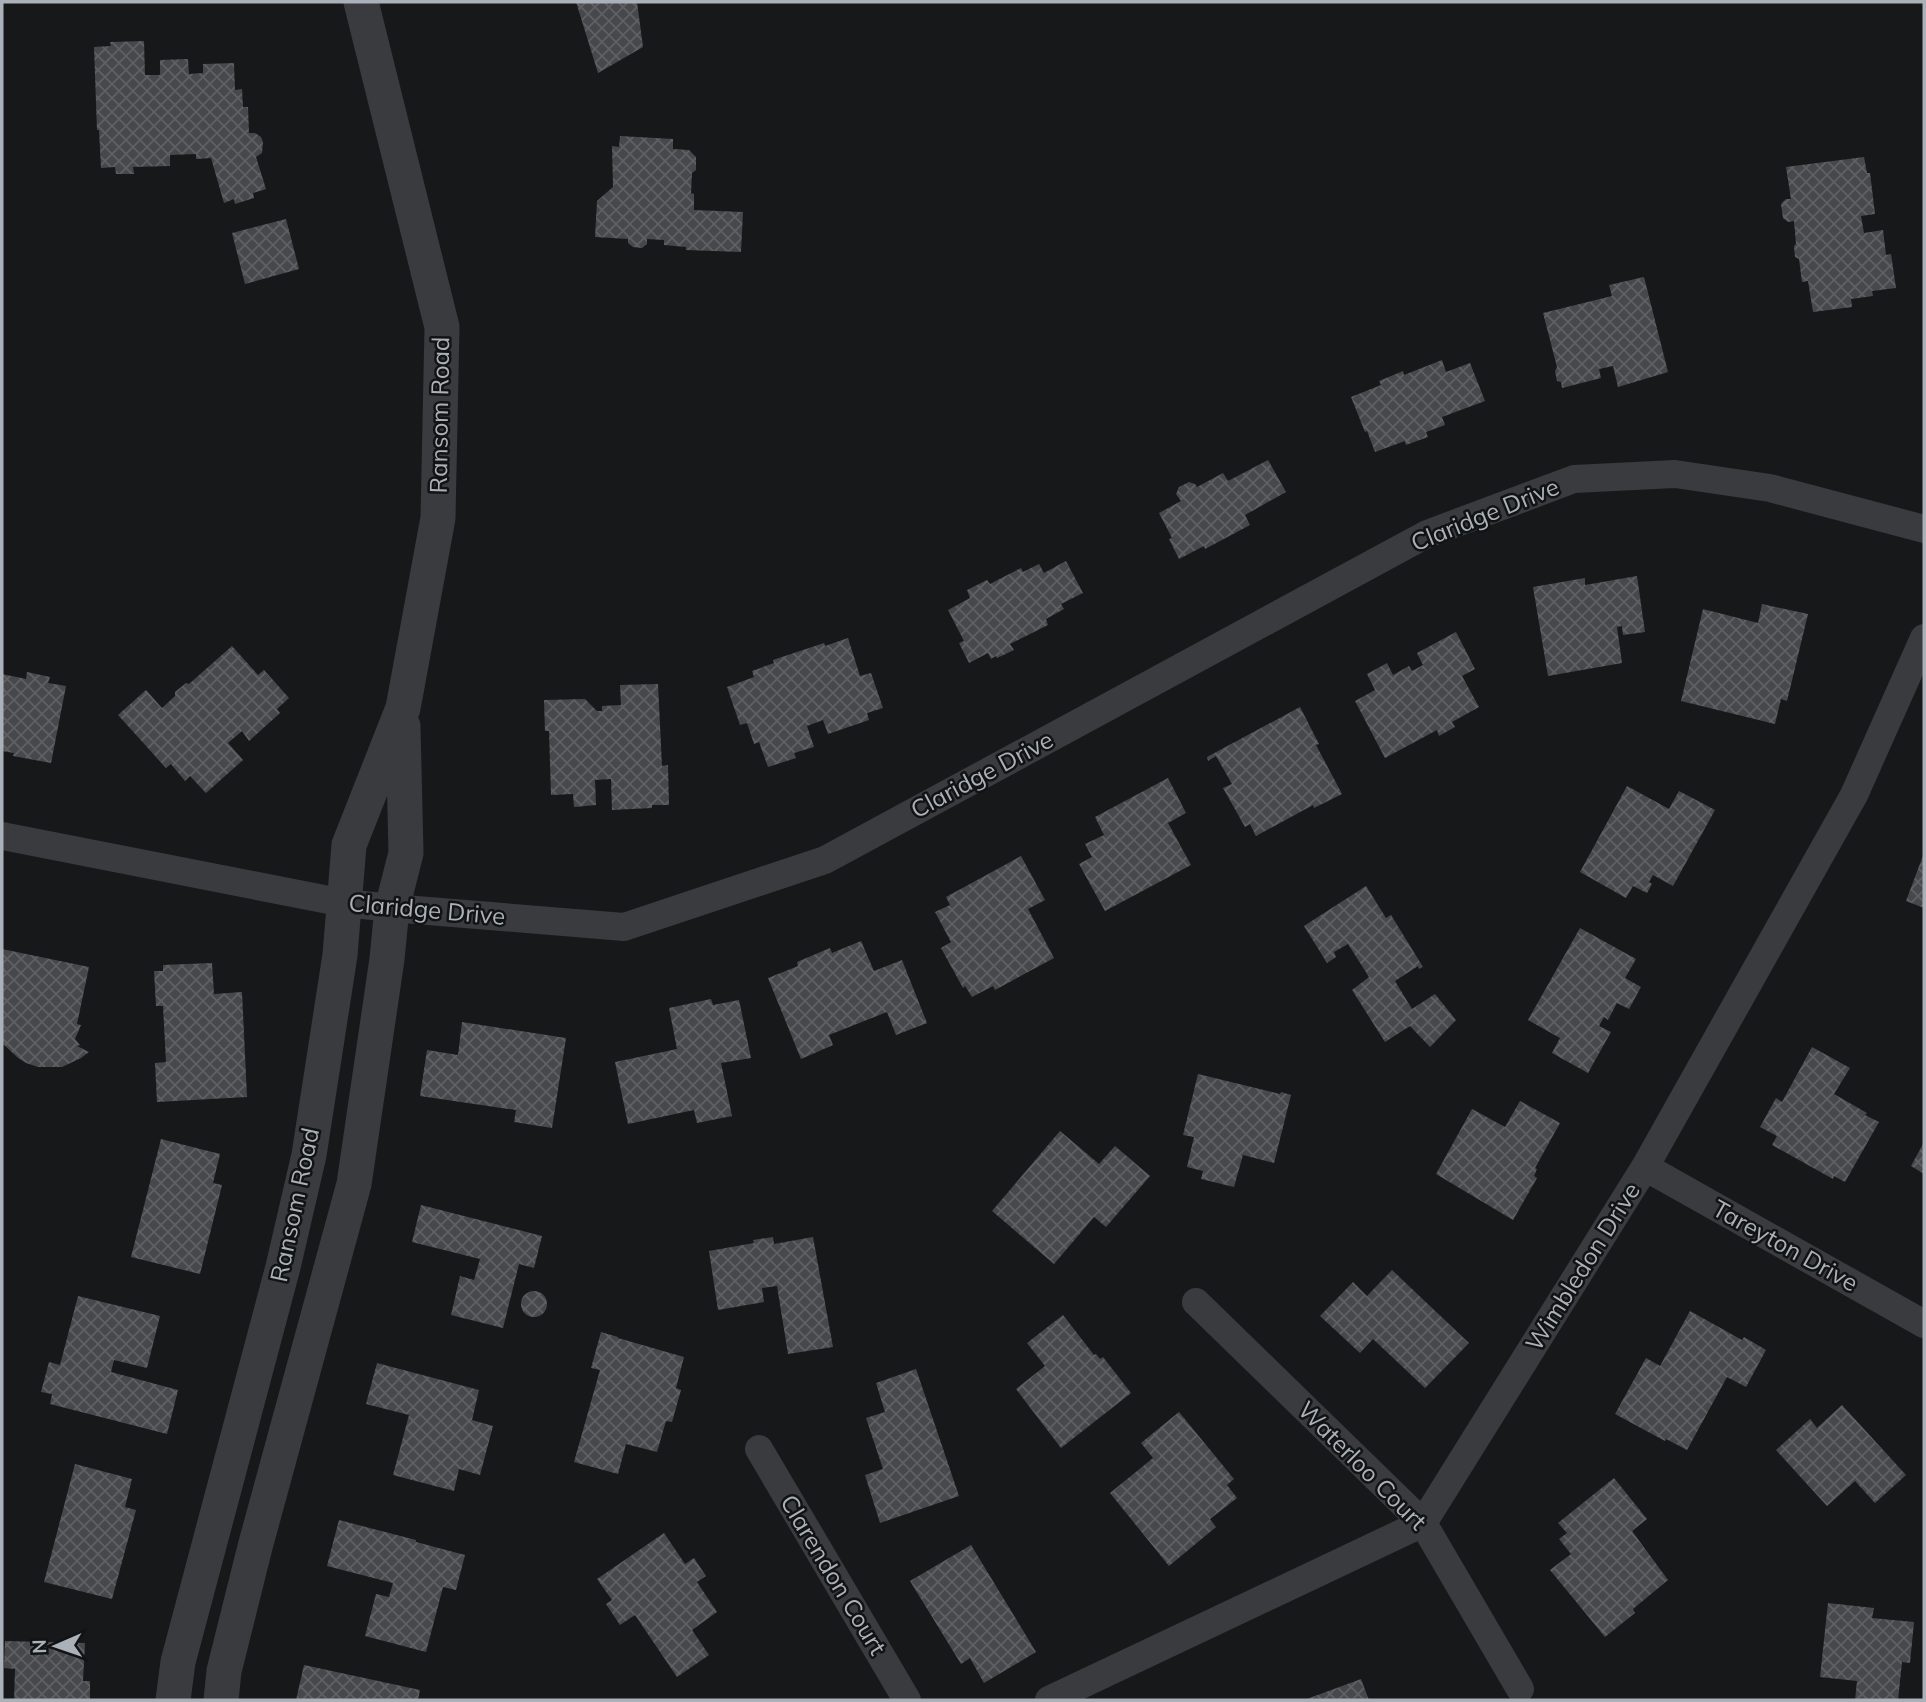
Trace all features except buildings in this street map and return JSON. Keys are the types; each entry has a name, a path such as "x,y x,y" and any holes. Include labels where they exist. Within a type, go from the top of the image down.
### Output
{"street":[{"name":"Ransom Road","path":"173,1700 178,1662 283,1267 309,1155 340,955 349,845 403,708 438,518 442,327 361,2"},
{"name":"Claridge Drive","path":"2,836 344,903 624,927 825,860 1427,534 1574,479 1675,474 1770,488 1924,529"},
{"name":"Wimbledon Drive","path":"1423,1523 1645,1167 1854,795 1924,638"},
{"name":"Ransom Road","path":"221,1700 224,1671 255,1548 354,1184 392,908 407,853 403,708"},
{"name":"Tareyton Drive","path":"1645,1167 1924,1324"},
{"name":"Waterloo Court","path":"1196,1302 1423,1523 1520,1689"},
{"name":"Clarendon Court","path":"759,1449 908,1700"},
{"path":"1049,1700 1423,1523"}]}
